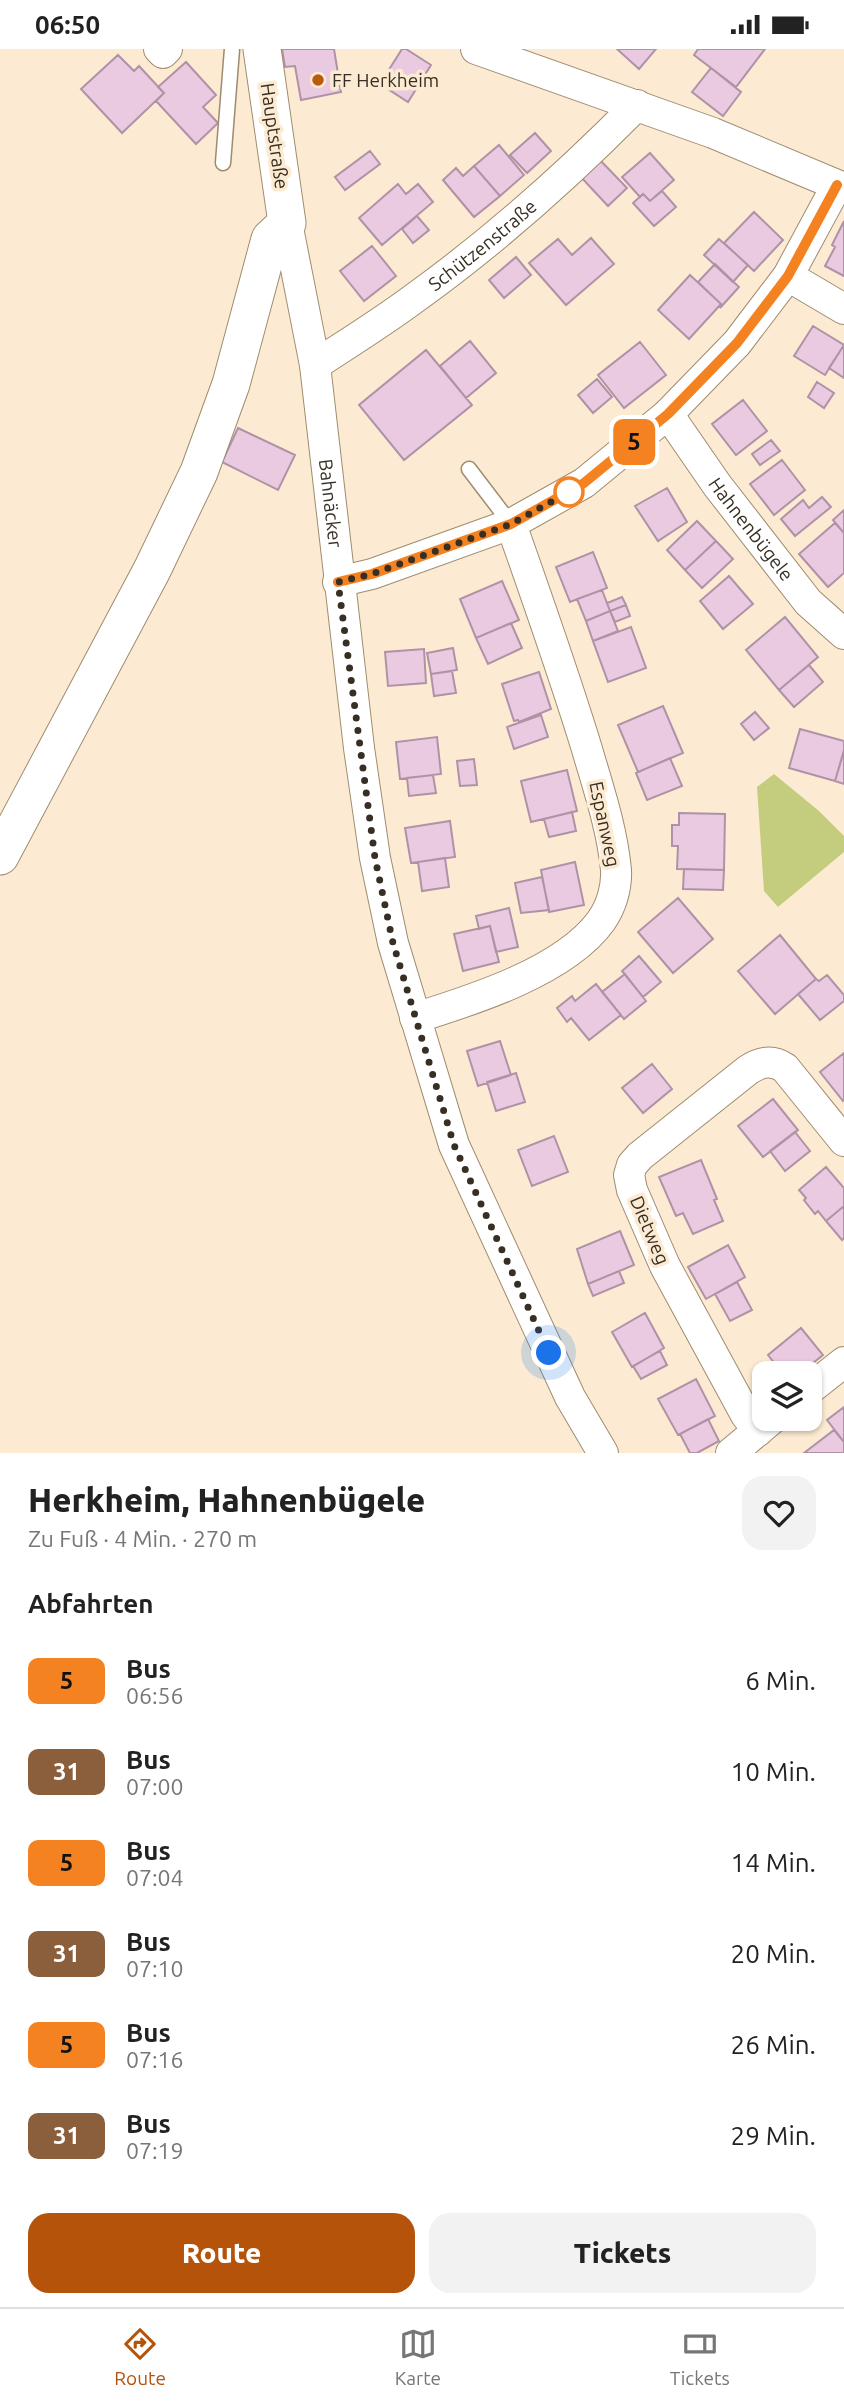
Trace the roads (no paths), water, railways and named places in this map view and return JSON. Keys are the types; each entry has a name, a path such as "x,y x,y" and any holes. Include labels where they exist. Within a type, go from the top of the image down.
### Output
{"street":[{"path":"159,49 163,53 167,49"},
{"name":"Hauptstraße","path":"262,49 287,223"},
{"path":"338,582 372,574 511,524 584,483 668,414 737,343 788,276 837,185 713,133 476,49"},
{"name":"Schützenstraße","path":"315,365 411,302 487,242 583,160 637,105"},
{"path":"0,856 152,570 199,472 231,384 270,239 287,223"},
{"name":"Bahnäcker","path":"287,223 315,365 338,582 375,858 393,943 454,1145 570,1397 603,1453"},
{"path":"788,276 844,309"},
{"name":"Hahnenbügele","path":"668,414 718,485 808,602 844,634"},
{"name":"Espanweg","path":"415,1018 505,987 568,952 603,919 614,894 616,873 608,820 562,668 511,524"},
{"name":"Dietweg","path":"752,1418 746,1415 665,1266 632,1190 629,1175 632,1165 748,1070 767,1062 777,1063 785,1068 844,1141"},
{"path":"822,1379 844,1362"},
{"path":"731,1453 758,1431"}],"lane":[{"path":"223,163 232,49"},
{"path":"469,469 511,524"}],"place":[{"name":"FF Herkheim","path":"318,80"}]}
